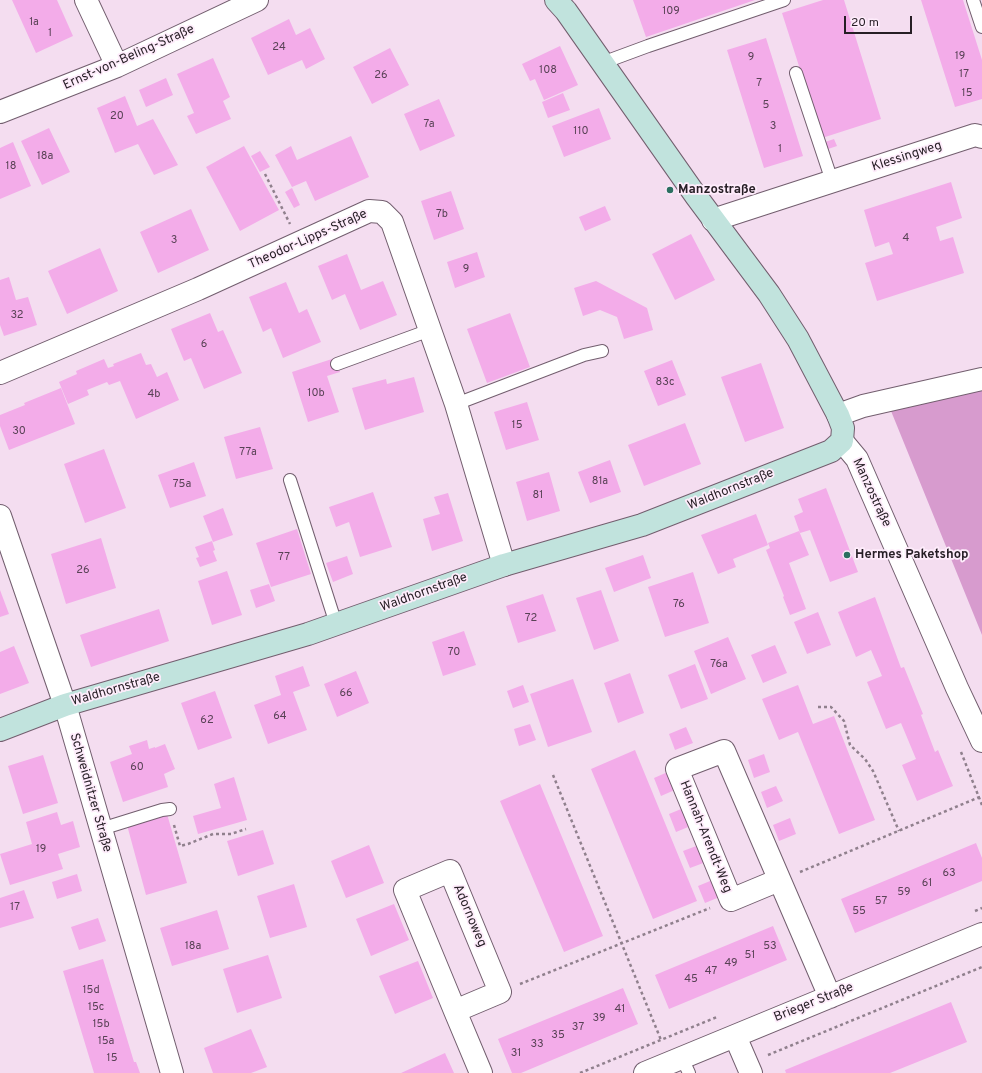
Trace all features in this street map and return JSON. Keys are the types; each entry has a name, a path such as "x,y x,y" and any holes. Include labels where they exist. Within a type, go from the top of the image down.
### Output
{"street":[{"path":"86,0 117,66"},
{"name":"Ernst-von-Beling-Straße","path":"0,112 117,66 257,0"},
{"path":"556,0 566,11 713,220 769,294 798,339 838,415 843,428 842,441"},
{"name":"Klessingweg","path":"713,220 975,135 982,137"},
{"name":"Theodor-Lipps-Straße","path":"0,373 198,289 369,211 382,212 392,222 456,404 504,565"},
{"path":"838,415 863,406 982,378"},
{"name":"Waldhornstraße","path":"0,730 65,705 300,636 504,565 642,525 831,451 842,441"},
{"name":"Manzostraße","path":"842,441 857,459 956,688 982,741"},
{"name":"Schweidnitzer Straße","path":"0,516 65,705 172,1073"},
{"name":"Hannah-Arendt-Weg","path":"779,880 731,900 678,769 724,750 830,997"},
{"name":"Adornoweg","path":"481,1073 405,890 450,871 500,992"},
{"name":"Brieger Straße","path":"645,1073 680,1065 735,1036 982,934"},
{"path":"455,1011 500,992"},
{"path":"735,1036 749,1068"}],"lane":[{"path":"602,64 648,46 784,0"},
{"path":"973,0 982,26"},
{"path":"796,73 832,181"},
{"path":"337,364 430,330"},
{"path":"456,404 584,355 602,351"},
{"path":"290,480 336,624"},
{"path":"101,830 170,809"}],"path":[{"path":"265,174 299,243"},
{"path":"818,707 831,707 844,721 850,745 865,759 873,771 899,831"},
{"path":"553,775 622,943 680,1065"},
{"path":"779,880 982,796"},
{"path":"170,809 180,846 214,834 231,834 246,829"},
{"path":"500,992 731,900"},
{"path":"749,1068 982,967"}],"shaded area":[{"path":"982,388 982,635 891,411"}],"building":[{"path":"12,0 57,0 73,36 36,53"},
{"path":"633,0 755,0 646,37"},
{"path":"823,0 844,0 881,119 822,138 782,13"},
{"path":"921,0 963,0 982,60 982,99 955,107"},
{"path":"289,19 296,35 310,28 325,59 306,69 302,60 268,75 251,38"},
{"path":"766,38 803,156 764,168 727,50"},
{"path":"560,46 578,85 544,100 535,79 530,81 522,64"},
{"path":"390,48 409,85 372,104 353,67"},
{"path":"213,58 230,97 223,101 231,119 196,134 187,116 194,113 177,74"},
{"path":"166,78 173,95 146,107 139,90"},
{"path":"563,93 570,110 548,118 542,102"},
{"path":"125,96 137,126 153,119 178,165 154,175 138,144 115,153 97,108"},
{"path":"439,99 455,136 420,151 404,114"},
{"path":"599,108 611,139 564,157 552,126"},
{"path":"49,128 70,172 42,185 21,141"},
{"path":"351,136 369,177 315,201 306,181 292,187 275,155 291,146 297,160"},
{"path":"834,139 837,146 825,150 822,143"},
{"path":"13,142 31,186 0,199 0,148"},
{"path":"244,146 279,210 240,231 206,167"},
{"path":"260,151 270,167 260,172 251,156"},
{"path":"951,182 962,218 936,227 940,241 953,237 964,273 877,301 865,263 893,254 889,242 875,247 864,210"},
{"path":"292,188 300,205 294,208 285,192"},
{"path":"451,191 464,229 434,240 421,201"},
{"path":"605,206 611,220 585,231 579,217"},
{"path":"191,209 209,250 158,273 140,232"},
{"path":"691,234 715,280 675,300 652,254"},
{"path":"100,248 118,291 67,314 48,271"},
{"path":"477,252 485,277 455,288 447,262"},
{"path":"347,254 361,290 383,281 397,315 360,330 345,294 332,300 318,266"},
{"path":"9,277 16,300 28,297 37,325 4,336 0,325 0,280"},
{"path":"596,281 647,308 653,330 624,339 617,317 600,310 583,316 574,288"},
{"path":"286,282 299,313 307,309 321,342 283,358 271,328 263,332 249,297"},
{"path":"210,313 218,332 223,330 242,373 204,389 191,358 184,361 171,329"},
{"path":"510,313 530,367 487,383 467,329"},
{"path":"141,353 146,365 151,364 157,377 167,372 179,400 136,419 120,381 109,385 107,382 87,390 89,395 68,404 59,382 77,374 76,371 104,359 108,368 114,366 113,364"},
{"path":"335,358 340,372 327,376 339,412 308,422 292,372"},
{"path":"672,360 686,395 658,406 644,371"},
{"path":"761,363 784,428 745,442 721,377"},
{"path":"414,377 424,412 365,430 352,388 386,379 387,384"},
{"path":"61,388 75,424 9,450 0,426 0,415 25,405 24,403"},
{"path":"527,402 539,440 506,450 494,412"},
{"path":"685,423 701,464 644,486 628,445"},
{"path":"260,427 273,469 236,479 224,437"},
{"path":"104,449 126,508 85,523 64,464"},
{"path":"610,460 621,492 590,503 578,472"},
{"path":"194,462 206,496 170,508 158,475"},
{"path":"549,472 560,511 527,521 516,482"},
{"path":"826,488 858,572 830,582 810,530 800,533 794,516 803,512 798,499"},
{"path":"373,492 392,547 360,557 349,522 336,527 329,507"},
{"path":"448,493 463,541 432,551 423,519 440,514 434,497"},
{"path":"223,508 233,535 213,542 203,516"},
{"path":"756,514 768,545 733,559 736,567 718,574 701,535"},
{"path":"297,529 311,574 271,587 256,543"},
{"path":"799,531 809,555 789,563 806,609 790,615 766,550 770,548 768,543"},
{"path":"101,538 116,588 66,604 51,554"},
{"path":"212,541 215,550 213,551 217,561 200,567 196,558 199,557 195,547"},
{"path":"643,555 651,578 614,592 605,568"},
{"path":"347,556 353,574 333,582 326,563"},
{"path":"227,571 242,615 212,625 198,581"},
{"path":"693,572 709,623 665,637 648,587"},
{"path":"269,584 275,601 256,608 250,590"},
{"path":"0,590 9,614 0,617"},
{"path":"601,590 619,641 594,650 576,598"},
{"path":"543,594 556,631 518,643 506,606"},
{"path":"875,597 901,668 904,667 923,714 921,715 935,752 938,750 953,786 917,801 902,765 916,759 901,723 886,729 867,682 882,676 871,650 856,657 838,612"},
{"path":"159,609 169,641 91,667 80,635"},
{"path":"818,612 831,645 807,654 794,622"},
{"path":"464,631 476,665 443,676 432,642"},
{"path":"728,637 746,679 711,694 694,651"},
{"path":"775,645 787,673 763,683 751,655"},
{"path":"14,646 29,683 0,694 0,652"},
{"path":"695,664 708,699 681,709 668,675"},
{"path":"303,666 310,686 293,692 307,730 268,744 254,705 281,695 275,676"},
{"path":"356,671 369,703 337,717 324,684"},
{"path":"630,673 644,713 618,723 604,683"},
{"path":"573,679 592,732 548,747 530,694"},
{"path":"523,685 529,702 513,708 507,691"},
{"path":"798,685 813,724 834,716 875,820 839,834 798,732 779,740 762,699"},
{"path":"215,691 232,738 198,750 181,703"},
{"path":"530,724 536,740 519,746 514,729"},
{"path":"686,727 693,743 675,750 669,734"},
{"path":"147,740 149,749 165,744 175,769 164,774 168,787 123,802 110,762 132,754 129,746"},
{"path":"635,750 697,901 653,919 591,769"},
{"path":"764,754 770,772 754,778 748,760"},
{"path":"43,755 58,803 23,814 8,766"},
{"path":"670,771 677,789 661,796 654,778"},
{"path":"234,777 247,820 198,834 193,816 221,808 214,784"},
{"path":"540,784 603,936 564,952 500,801"},
{"path":"776,786 783,801 767,808 761,792"},
{"path":"686,807 693,825 676,832 669,814"},
{"path":"57,812 61,825 73,821 80,847 58,854 63,869 10,885 0,854 32,844 26,822"},
{"path":"167,814 187,883 146,895 127,825"},
{"path":"790,818 796,834 779,841 773,825"},
{"path":"263,830 274,864 238,876 227,841"},
{"path":"976,843 982,858 982,881 855,933 841,899"},
{"path":"369,845 384,883 346,898 331,861"},
{"path":"699,845 706,862 690,868 683,851"},
{"path":"77,874 82,891 57,899 52,882"},
{"path":"715,879 722,896 705,903 698,886"},
{"path":"294,884 307,927 270,938 257,896"},
{"path":"24,890 34,918 0,928 0,898"},
{"path":"394,904 409,940 371,956 356,919"},
{"path":"217,910 229,949 172,966 160,928"},
{"path":"98,918 106,941 79,950 71,927"},
{"path":"773,926 787,960 669,1009 655,975"},
{"path":"268,955 282,998 237,1013 223,969"},
{"path":"103,959 134,1062 136,1062 140,1073 94,1073 63,971"},
{"path":"418,961 433,998 395,1014 379,976"},
{"path":"623,988 638,1024 521,1073 512,1073 498,1039"},
{"path":"951,1002 967,1042 890,1073 786,1073 785,1070"},
{"path":"251,1029 267,1067 251,1073 213,1073 204,1048"},
{"path":"445,1053 454,1073 401,1073"}],"place":[{"name":"Manzostraße","path":"670,190"},
{"name":"Hermes Paketshop","path":"847,555"}]}
